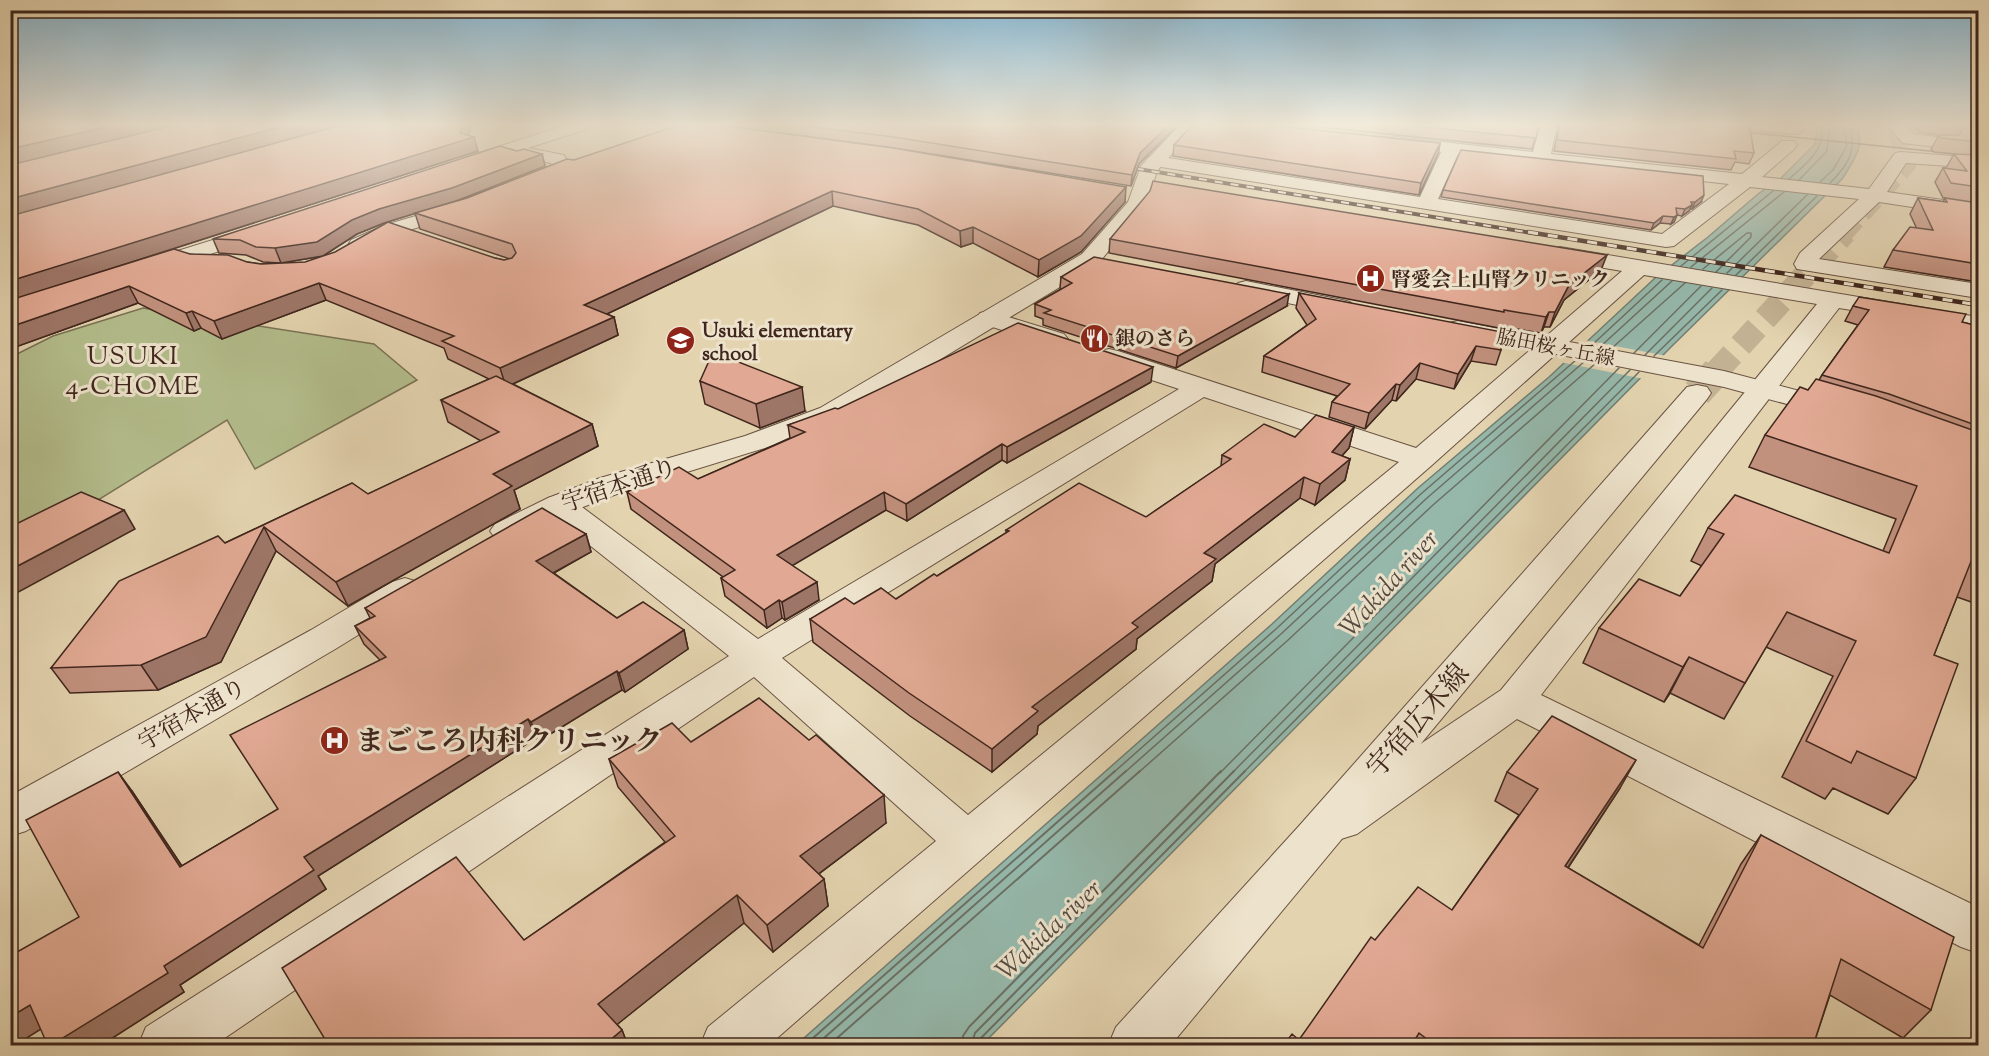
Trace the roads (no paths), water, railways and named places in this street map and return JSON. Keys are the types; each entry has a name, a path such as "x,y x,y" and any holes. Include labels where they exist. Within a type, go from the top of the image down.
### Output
{"street":[{"path":"505,192 551,173"},
{"name":"宇宿本通り","path":"474,549 559,505 612,485 755,442 830,414 989,318 1101,261 1137,203 1147,173"},
{"path":"1231,173 1389,199 1427,202 1666,241 1755,173"},
{"path":"1427,202 1440,173"},
{"path":"1684,173 1842,191 1978,211"},
{"path":"1889,173 1874,196 1808,258 1805,264 1978,291"},
{"path":"340,257 392,229 474,204"},
{"path":"130,274 274,226"},
{"path":"392,229 423,240"},
{"path":"1538,250 1978,324"},
{"path":"174,259 230,262"},
{"path":"727,1046 1647,269"},
{"path":"1220,283 1360,310"},
{"path":"1315,839 1515,700 1833,300"},
{"path":"989,318 1421,459"},
{"name":"脇田桜ヶ丘線","path":"1431,323 1763,388 1858,416"},
{"path":"165,1046 756,657 1201,387"},
{"name":"宇宿広木線","path":"1135,1046 1697,393"},
{"path":"559,505 756,657 969,843"},
{"name":"宇宿本通り","path":"10,818 324,639 434,572"},
{"path":"1515,700 1978,931"}],"water":[{"name":"Wakida river","path":"1786,173 1846,173 1671,347 982,1045 795,1046 1272,624 1418,488 1549,377 1655,278"}],"tunnel":[{"path":"1843,234 1899,173"},
{"path":"1716,372 1845,232"},
{"path":"1697,393 1717,371"}],"railway":[{"path":"1165,173 1538,234"},
{"path":"1528,232 1978,305"}],"place":[{"name":"腎愛会上山腎クリニック","path":"1370,279"},
{"name":"銀のさら","path":"1094,338"},
{"name":"Usuki elementary school","path":"681,341"},
{"name":"まごころ内科クリニック","path":"335,740"}],"district":[{"name":"USUKI 4-CHOME","path":"133,370"}]}
